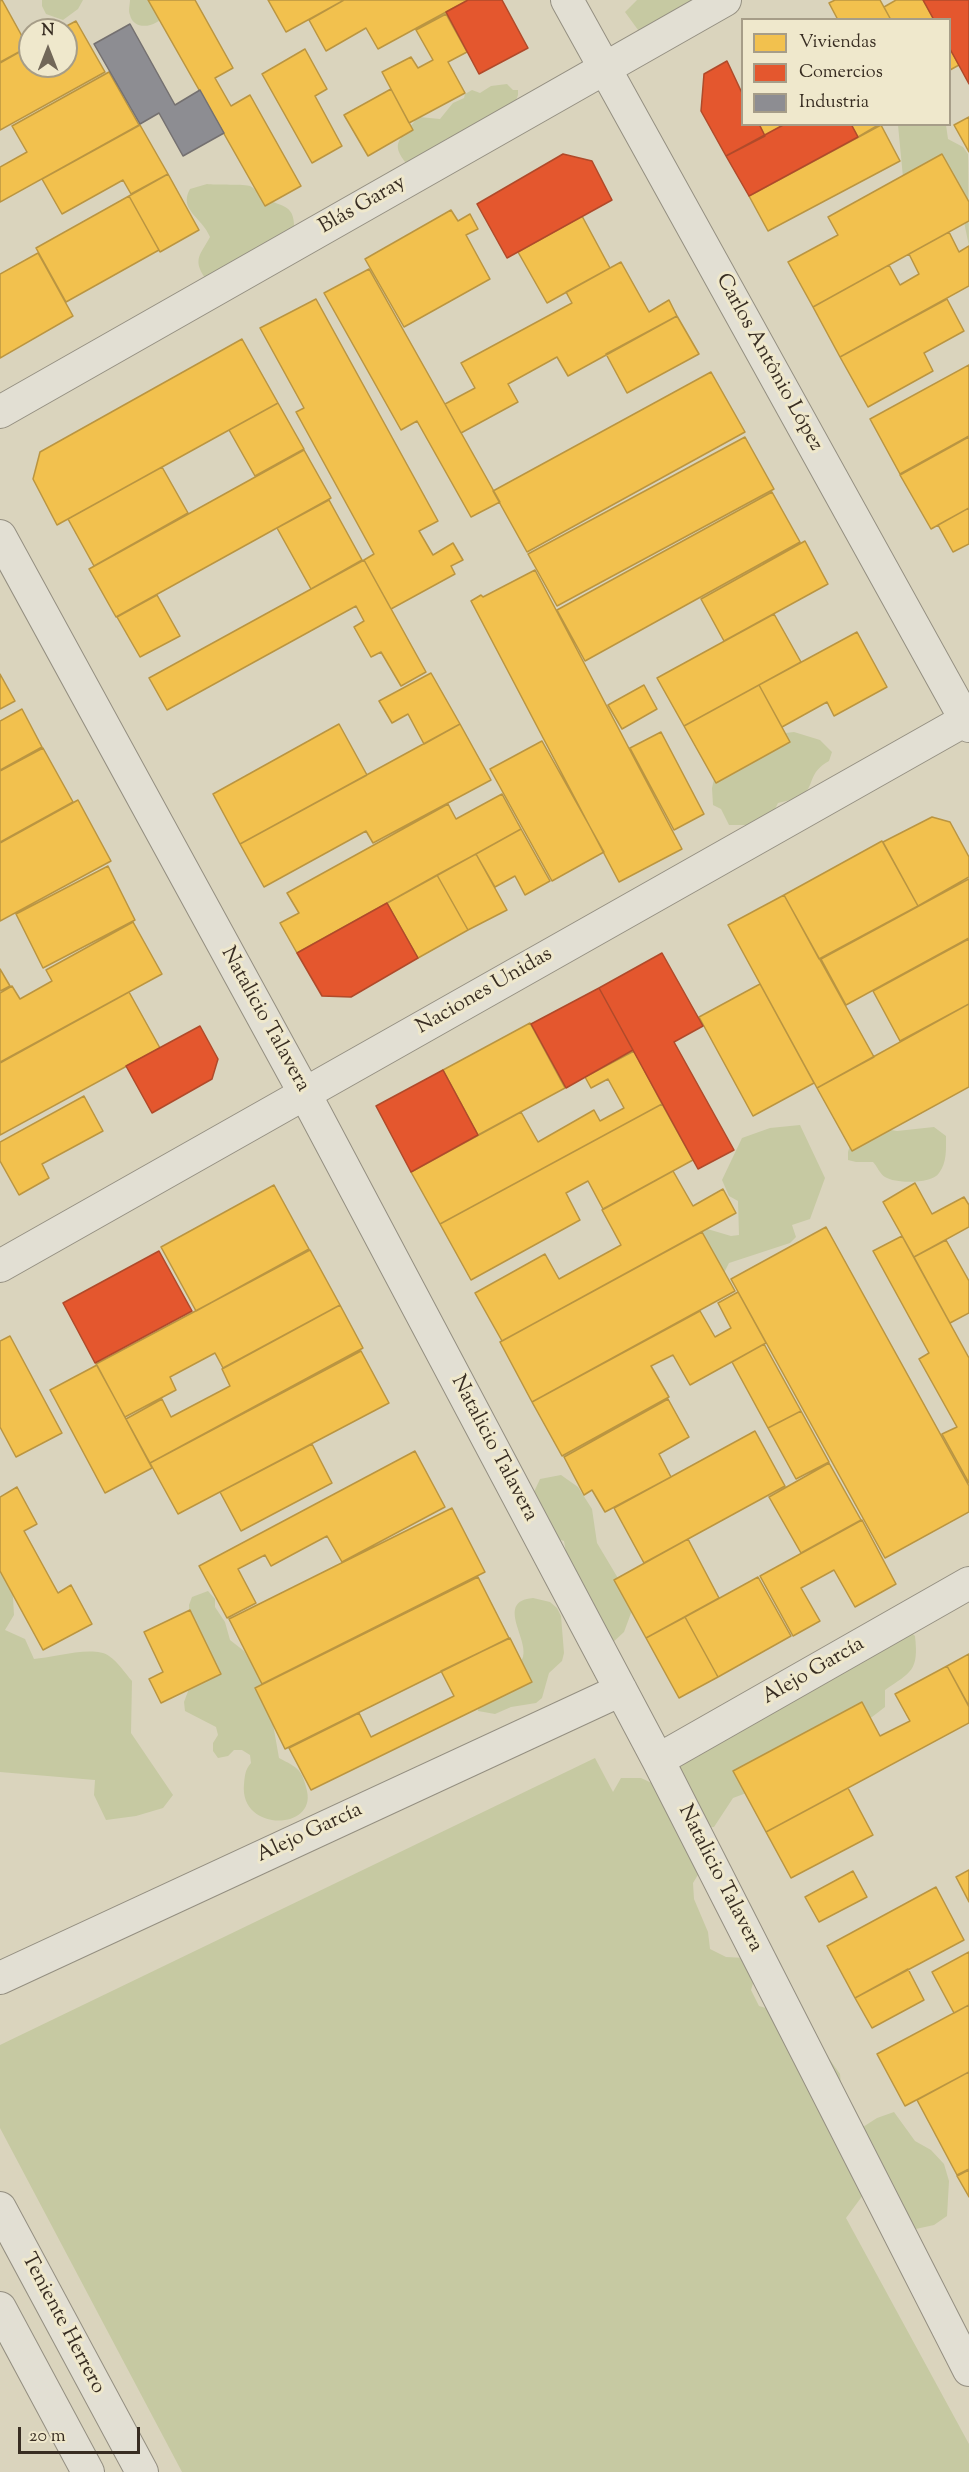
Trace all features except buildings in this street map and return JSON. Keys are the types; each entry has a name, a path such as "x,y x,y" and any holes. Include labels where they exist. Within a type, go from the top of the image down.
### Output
{"street":[{"name":"Carlos Antônio López","path":"567,0 968,721"},
{"name":"Blás Garay","path":"0,412 725,0"},
{"name":"Natalicio Talavera","path":"0,536 305,1094 621,1690 969,2369"},
{"name":"Naciones Unidas","path":"0,1266 968,721"},
{"name":"Alejo García","path":"658,1760 969,1583"},
{"name":"Alejo García","path":"0,1978 621,1690"},
{"name":"Teniente Herrero","path":"0,2208 142,2472"},
{"path":"0,2308 88,2472"}],"green space":[{"path":"42,0 83,0 78,9 66,18 46,14"},
{"path":"130,0 170,0 162,18 152,25 141,26 132,20 129,12"},
{"path":"637,0 707,0 641,34 625,12"},
{"path":"507,84 513,90 518,90 515,103 465,137 448,138 408,165 398,145 399,140 416,119 419,117 440,119 453,103 464,98 465,94 472,90 480,93 491,86"},
{"path":"898,126 946,126 948,139 963,147 968,154 969,246 963,217 904,188"},
{"path":"207,184 252,187 264,198 290,211 293,216 294,233 205,278 198,261 210,237 189,208 187,196 190,189"},
{"path":"794,732 820,740 832,752 829,761 817,770 806,792 797,798 778,803 770,819 764,825 729,825 721,809 713,805 714,779 719,772 777,734"},
{"path":"800,1125 825,1178 810,1219 792,1225 796,1237 790,1243 729,1263 721,1279 628,1288 619,1272 704,1228 731,1236 739,1235 738,1201 729,1196 722,1180 742,1138 770,1128"},
{"path":"934,1127 946,1136 943,1165 935,1177 914,1182 897,1181 883,1176 873,1162 848,1160 853,1135 879,1128 897,1131"},
{"path":"561,1475 578,1487 592,1509 597,1543 634,1605 624,1632 610,1645 567,1558 564,1541 538,1533 528,1505 540,1479"},
{"path":"0,1572 6,1573 12,1580 14,1615 5,1630 25,1639 34,1659 83,1652 102,1653 115,1661 132,1681 131,1733 173,1795 163,1808 136,1816 106,1820 94,1795 95,1780 0,1772"},
{"path":"208,1591 215,1599 215,1607 225,1622 230,1640 244,1651 273,1698 273,1724 279,1758 295,1767 303,1778 307,1791 307,1804 300,1814 290,1819 264,1818 253,1811 246,1800 244,1784 246,1770 251,1763 250,1755 242,1750 234,1750 228,1756 218,1758 213,1751 213,1743 218,1735 216,1727 185,1711 184,1702 193,1678 189,1605 192,1597"},
{"path":"533,1598 550,1602 561,1616 564,1653 562,1661 549,1673 542,1698 536,1703 511,1707 495,1714 478,1711 479,1693 510,1672 523,1657 524,1649 516,1622 516,1606 522,1601"},
{"path":"903,1625 915,1636 916,1657 907,1674 885,1690 885,1707 749,1792 733,1798 714,1827 698,1828 702,1868 693,1883 694,1899 708,1932 710,1949 726,1957 745,1958 756,1973 751,1990 759,2006 776,2011 798,2041 830,2060 840,2074 845,2124 863,2127 877,2118 894,2112 915,2141 931,2150 944,2164 949,2181 947,2216 934,2225 902,2232 863,2195 846,2218 969,2444 969,2472 182,2472 0,2128 0,2045 595,1758 613,1792 621,1778 641,1778 656,1785 672,1764"}]}
